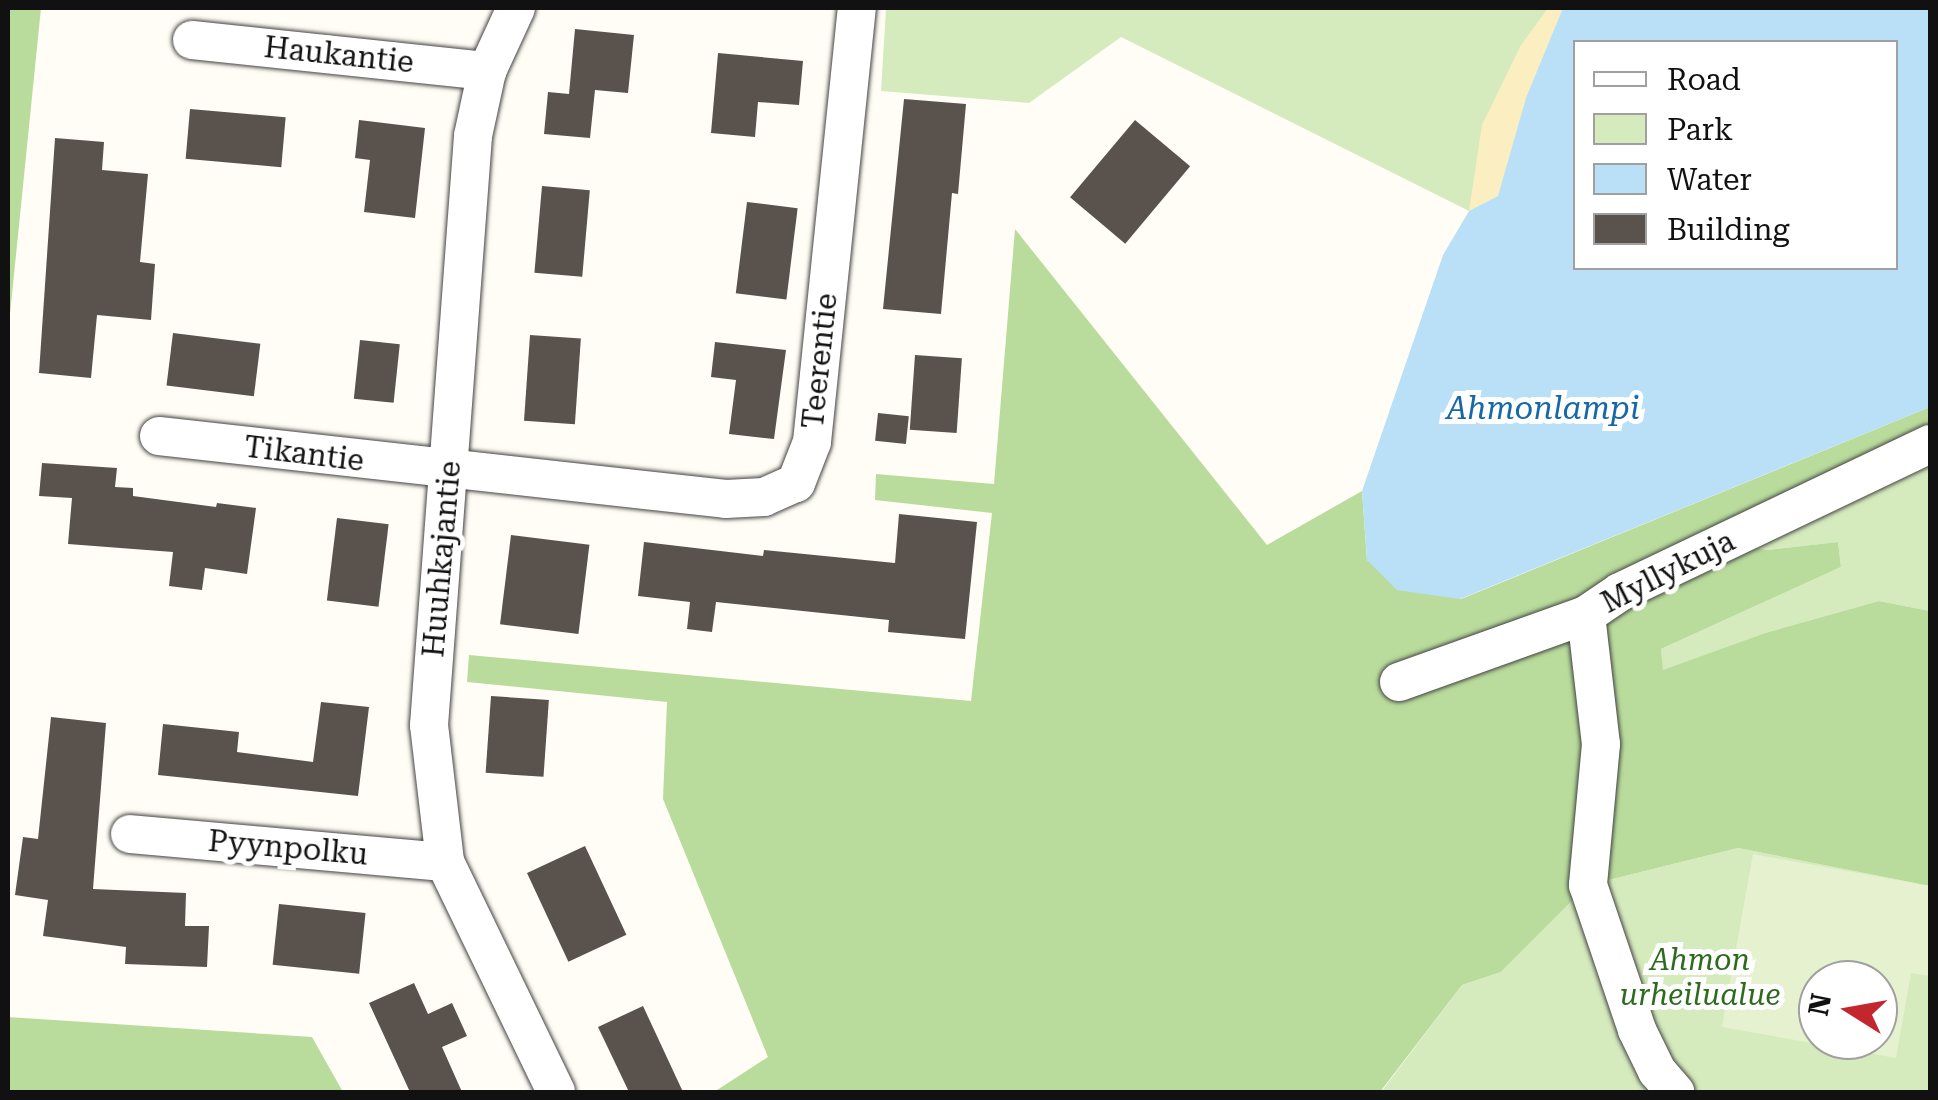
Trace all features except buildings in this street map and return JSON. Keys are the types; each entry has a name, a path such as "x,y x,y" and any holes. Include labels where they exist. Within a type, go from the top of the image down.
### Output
{"street":[{"name":"Huuhkajantie","path":"516,8 487,70 473,136 429,725 445,862 556,1092"},
{"name":"Teerentie","path":"450,471 726,500 764,497 796,483 812,442 857,8"},
{"name":"Haukantie","path":"192,40 487,70"},
{"name":"Tikantie","path":"158,436 450,471"},
{"name":"Myllykuja","path":"1675,1092 1657,1071 1637,1030 1588,885 1601,744 1586,615 1620,592 1930,444"},
{"path":"1398,682 1586,615"},
{"name":"Pyynpolku","path":"130,834 445,862"}],"green space":[{"path":"8,8 41,8 8,334"},
{"path":"886,8 1552,8 1556,26 1527,98 1498,196 1469,211 1121,37 1029,103 881,91"},
{"path":"1015,229 1267,545 1362,491 1367,560 1461,599 1930,407 1930,444 1729,542 1767,550 1838,542 1841,567 1661,649 1663,670 1765,633 1879,601 1930,611 1930,886 1738,848 1588,885 1501,972 1462,985 1380,1092 714,1092 768,1057 663,799 667,702 467,682 469,655 971,701 992,513 875,500 876,474 994,484"},
{"path":"1930,444 1930,611 1879,601 1765,633 1662,671 1661,649 1841,567 1838,542 1767,550 1727,541"},
{"name":"Ahmon urheilualue","path":"1738,848 1930,886 1930,1092 1381,1092 1462,985 1501,972 1588,885"},
{"path":"1753,854 1930,886 1930,976 1911,973 1898,1047 1898,960 1798,960 1798,1041 1722,1027"},
{"path":"8,1017 312,1037 343,1092 8,1092"}],"sand":[{"path":"1548,8 1563,8 1527,98 1498,196 1469,211 1482,125 1521,45"}],"water":[{"name":"Ahmonlampi","path":"1563,8 1930,8 1930,407 1460,599 1397,590 1367,560 1362,491 1443,255 1469,211 1498,196 1526,98"}]}
